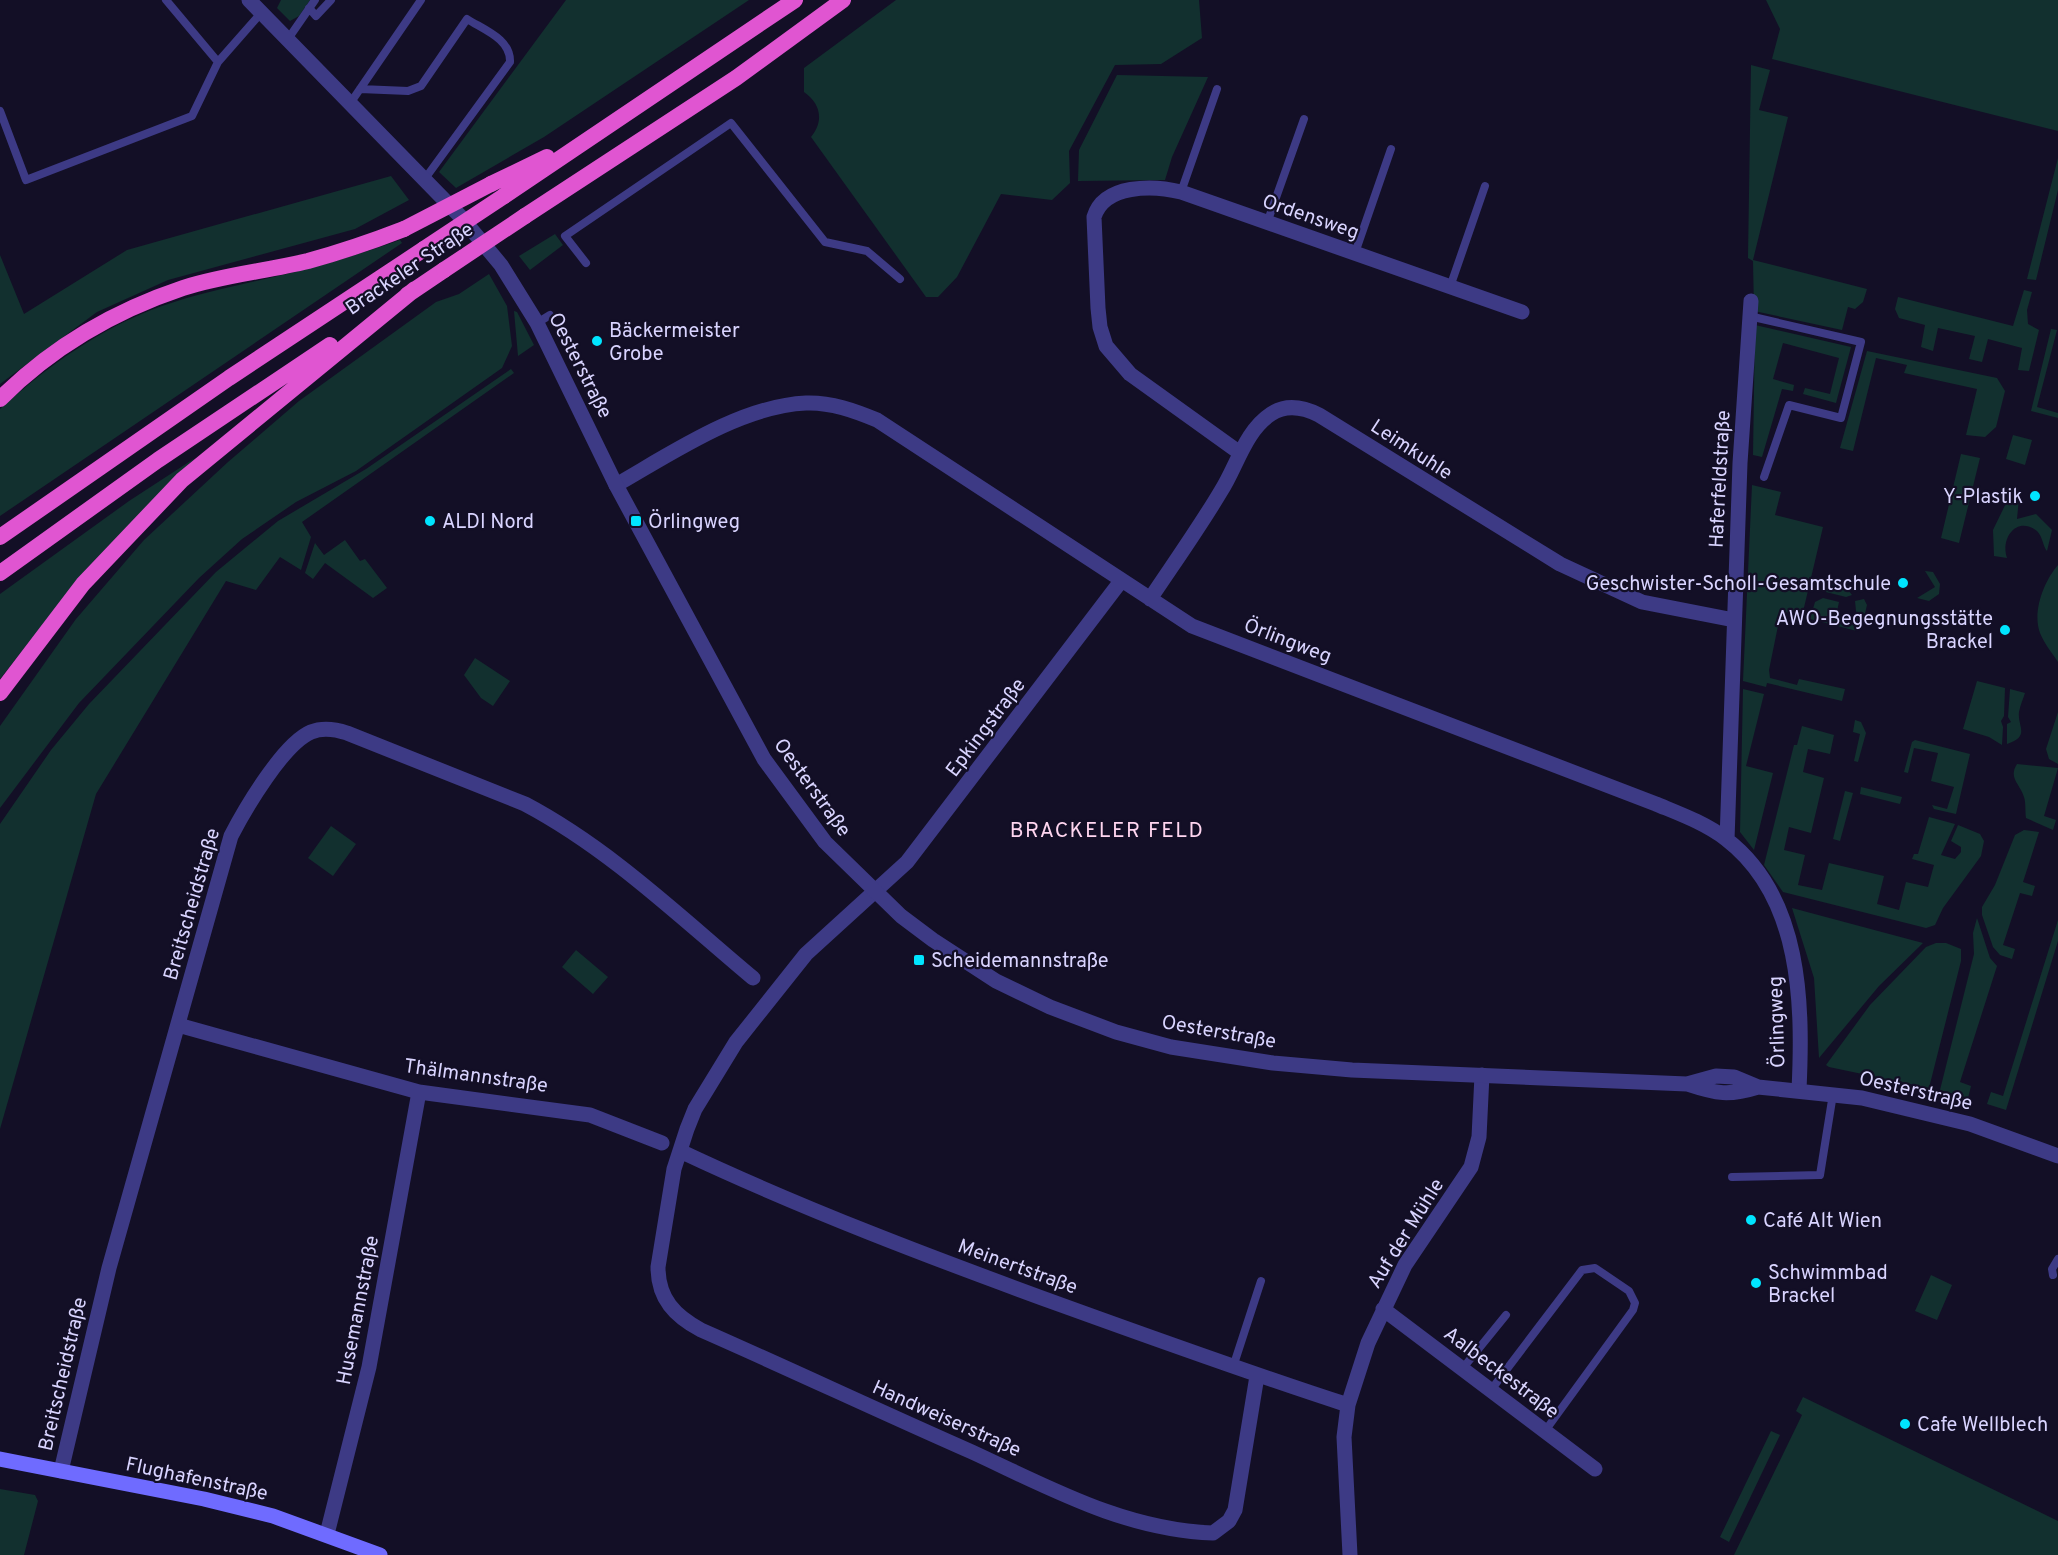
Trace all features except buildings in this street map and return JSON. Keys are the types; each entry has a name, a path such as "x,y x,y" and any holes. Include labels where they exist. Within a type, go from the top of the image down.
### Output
{"highway":[{"name":"Brackeler Straße","path":"0,537 229,378 795,0"},
{"name":"Brackeler Straße","path":"0,573 158,460 736,78 843,0"},
{"path":"0,399 20,379 73,339 135,307 185,288 309,261 404,229 604,129"},
{"path":"0,693 83,584 182,480 415,289"}],"main road":[{"name":"Flughafenstraße","path":"0,1460 204,1499 273,1516 380,1555"}],"street":[{"name":"Oesterstraße","path":"249,0 423,181 461,217 501,265 537,323 616,485 765,759 825,842 874,891 933,940 996,981 1050,1007 1116,1032 1171,1047 1273,1063 1352,1070 1687,1084 1723,1094 1735,1094 1758,1087 1833,1094 1862,1098 1970,1124 2058,1156"},
{"name":"Ordensweg","path":"1240,453 1130,374 1107,346 1100,327 1098,308 1094,217 1097,206 1117,191 1164,189 1181,192 1522,312"},
{"name":"Haferfeldstraße","path":"1727,840 1734,620 1750,308"},
{"name":"Örlingweg","path":"616,485 730,423 771,408 808,403 845,407 877,420 1192,626 1656,804 1710,828 1727,840 1755,870 1772,897 1787,935 1801,1002 1799,1090"},
{"name":"Leimkuhle","path":"1150,599 1222,490 1254,430 1271,414 1282,409 1306,409 1560,564 1642,602 1734,620"},
{"name":"Epkingstraße","path":"874,891 908,862 1121,581"},
{"name":"Breitscheidstraße","path":"61,1471 109,1268 231,836 255,794 294,745 308,733 326,729 347,733 525,804 552,818 628,873 753,978"},
{"path":"680,1151 695,1109 718,1068 756,1014 806,954 874,891"},
{"name":"Thälmannstraße","path":"178,1025 419,1092 590,1114 662,1143"},
{"name":"Auf der Mühle","path":"1350,1555 1344,1437 1348,1405 1368,1342 1405,1265 1471,1167 1479,1137 1482,1075"},
{"name":"Husemannstraße","path":"327,1534 369,1367 419,1092"},
{"name":"Meinertstraße","path":"680,1151 904,1245 1257,1376 1348,1405"},
{"name":"Handweiserstraße","path":"680,1151 674,1169 658,1267 658,1283 662,1294 677,1314 701,1330 1070,1498 1138,1522 1199,1532 1213,1533 1221,1529 1229,1521 1235,1509 1257,1376"},
{"name":"Aalbeckestraße","path":"1383,1308 1595,1469"}],"lane":[{"path":"166,0 218,62"},
{"path":"288,39 315,0"},
{"path":"309,8 316,16 331,0"},
{"path":"349,105 422,0"},
{"path":"0,111 26,180 192,116 218,62 261,13"},
{"path":"360,89 408,91 421,86 467,19 505,44 511,53 510,62 423,181"},
{"path":"1181,192 1217,89"},
{"path":"1267,223 1304,119"},
{"path":"586,263 565,236 731,123 825,242 867,251 900,279"},
{"path":"1354,253 1391,149"},
{"path":"1450,287 1485,186"},
{"path":"1750,308 1861,342 1841,418 1789,405 1764,477"},
{"path":"537,323 550,315"},
{"path":"1732,1176 1820,1175 1833,1094"},
{"path":"2053,1275 2052,1269 2058,1259"},
{"path":"1491,1390 1582,1270 1595,1268 1629,1292 1635,1303 1633,1310 1545,1431"},
{"path":"1233,1367 1261,1281"},
{"path":"1463,1368 1506,1315"}],"green space":[{"path":"281,0 310,0 299,16 290,21 277,8"},
{"path":"566,0 749,0 544,137 456,188 439,172"},
{"path":"896,0 1199,0 1202,38 1161,64 1115,65 1069,151 1070,183 1052,200 1001,194 957,277 938,297 926,297 811,137 818,125 819,113 814,102 804,92 804,68"},
{"path":"1766,0 2058,0 2058,131 1772,59 1780,29"},
{"path":"1751,65 1770,70 1759,110 1788,117 1753,260 1867,289 1863,302 1855,309 1848,307 1842,330 1754,311 1753,261 1748,258"},
{"path":"1117,75 1208,77 1172,157 1165,180 1078,181 1079,150"},
{"path":"2058,158 2058,190 2036,280 2027,279"},
{"path":"391,176 409,200 355,229 168,280 97,312 0,384 0,255 24,314 127,250"},
{"path":"555,234 563,245 530,270 519,256"},
{"path":"400,240 402,243 0,516 0,409 56,363 117,325 162,306 322,265"},
{"path":"489,274 507,306 512,346 502,368 356,471 296,502 242,539 199,578 79,703 0,808 0,726 76,619 144,540 228,462 299,401 436,302 459,294"},
{"path":"2024,290 2032,292 2027,310 2028,324 2039,330 2029,371 2018,370 2022,348 1988,339 1982,362 1969,359 1975,336 1938,328 1933,351 1921,347 1925,325 1899,318 1895,309 1898,297 2013,326"},
{"path":"514,311 517,312 534,345 518,356"},
{"path":"1755,325 1851,347 1836,403 1803,394 1805,388 1830,394 1839,358 1783,343 1773,379 1794,385 1793,391 1782,389 1762,457 1753,455"},
{"path":"2051,329 2057,330 2037,407 2058,413 2058,418 2031,411"},
{"path":"1867,351 1997,378 2005,391 1996,427 1985,437 1966,435 1977,389 1904,373 1907,365 1876,358 1853,451 1840,448"},
{"path":"511,369 514,373 302,522 311,537 301,570 280,557 256,590 226,581 96,794 0,1129 0,824 51,750 89,704 216,572 278,521 366,469"},
{"path":"2013,435 2032,440 2025,465 2006,459"},
{"path":"1961,454 1980,458 1959,543 1941,538"},
{"path":"195,458 87,568 0,679 0,594 129,501"},
{"path":"1752,485 1781,492 1775,515 1823,527 1802,616 1781,611 1769,670 1770,678 1797,685 1799,679 1845,689 1842,701 1767,683 1766,687 1743,681"},
{"path":"2010,495 2019,498 2017,519 2036,514 2052,530 2047,551 2037,531 2023,526 2017,527 2008,536 2005,550 2007,558 1994,556 1993,530"},
{"path":"345,540 360,561 365,559 387,588 373,598 325,563 313,579 305,573 315,543 324,555"},
{"path":"2058,565 2058,662 2040,633 2037,616 2044,588"},
{"path":"1925,571 1933,572 1940,584 1939,594 1929,601 1917,598 1935,587"},
{"path":"1820,583 1845,586 1852,595 1846,597 1818,590"},
{"path":"1823,598 1839,602 1836,616 1857,621 1855,601 1864,599 1867,605 1862,626 1859,625 1857,631 1810,619 1815,602"},
{"path":"475,658 510,681 493,706 481,698 464,675"},
{"path":"1977,681 2005,688 2004,716 2001,721 2002,745 1989,737 1963,729"},
{"path":"1743,689 1764,694 1746,766 1773,773 1754,850 1740,832"},
{"path":"2010,689 2025,693 2019,712 2021,734 2019,738 2007,744 2007,724 2011,722 2008,717"},
{"path":"2058,712 2058,764 2049,759 2046,749"},
{"path":"1855,720 1861,722 1866,733 1858,762 1854,761 1860,734 1853,732"},
{"path":"1802,726 1834,735 1830,754 1808,749 1803,772 1824,778 1811,833 1789,827 1784,850 1805,855 1798,885 1822,890 1829,863 1884,876 1877,904 1899,910 1906,882 1928,887 1934,865 1912,859 1914,854 1918,854 1929,817 1955,824 1941,855 1955,859 1961,852 1961,847 1951,841 1958,825 1980,834 1984,841 1981,856 1943,908 1935,925 1926,928 1783,892 1764,865 1794,745 1797,745"},
{"path":"1915,740 1970,754 1956,814 1934,809 1932,805 1947,809 1954,787 1931,781 1938,753 1914,748 1908,773 1904,772 1912,742"},
{"path":"2017,764 2058,768 2044,816 2056,820 2053,830 2026,818 2024,797 2014,777"},
{"path":"1861,787 1902,797 1900,804 1860,794"},
{"path":"1845,791 1853,793 1840,841 1833,839"},
{"path":"331,826 356,844 333,876 308,858"},
{"path":"2024,830 2039,832 2023,882 2035,886 2032,896 2020,893 2003,945 2015,949 2012,959 2000,955 1993,947 1982,915 1982,907 1995,885 2015,835"},
{"path":"1792,908 1923,943 1879,986 1819,1058 1814,978"},
{"path":"1977,918 1990,958 1997,966 1960,1082 1971,1086 1968,1098 1940,1090 1974,954 1973,933"},
{"path":"2058,920 2058,941 2006,1110 1987,1104 1991,1092 2003,1096"},
{"path":"1936,943 1946,943 1961,949 1961,961 1929,1088 1826,1065 1870,1005 1926,947"},
{"path":"576,950 608,977 593,994 562,967"},
{"path":"1931,1275 1952,1285 1937,1320 1915,1311"},
{"path":"1803,1397 2058,1521 2058,1555 1734,1555 1802,1415 1796,1411"},
{"path":"1771,1431 1780,1435 1729,1542 1720,1537"},
{"path":"0,1489 35,1495 38,1501 24,1555 0,1555"}],"place":[{"name":"Bäckermeister Grobe","path":"597,341"},
{"name":"Y-Plastik","path":"2035,496"},
{"name":"ALDI Nord","path":"430,521"},
{"name":"Örlingweg","path":"636,521"},
{"name":"Geschwister-Scholl-Gesamtschule","path":"1903,583"},
{"name":"AWO-Begegnungsstätte Brackel","path":"2005,630"},
{"name":"Scheidemannstraße","path":"919,960"},
{"name":"Café Alt Wien","path":"1751,1220"},
{"name":"Schwimmbad Brackel","path":"1756,1283"},
{"name":"Cafe Wellblech","path":"1905,1424"}],"district":[{"name":"BRACKELER FELD","path":"1107,830"}]}
